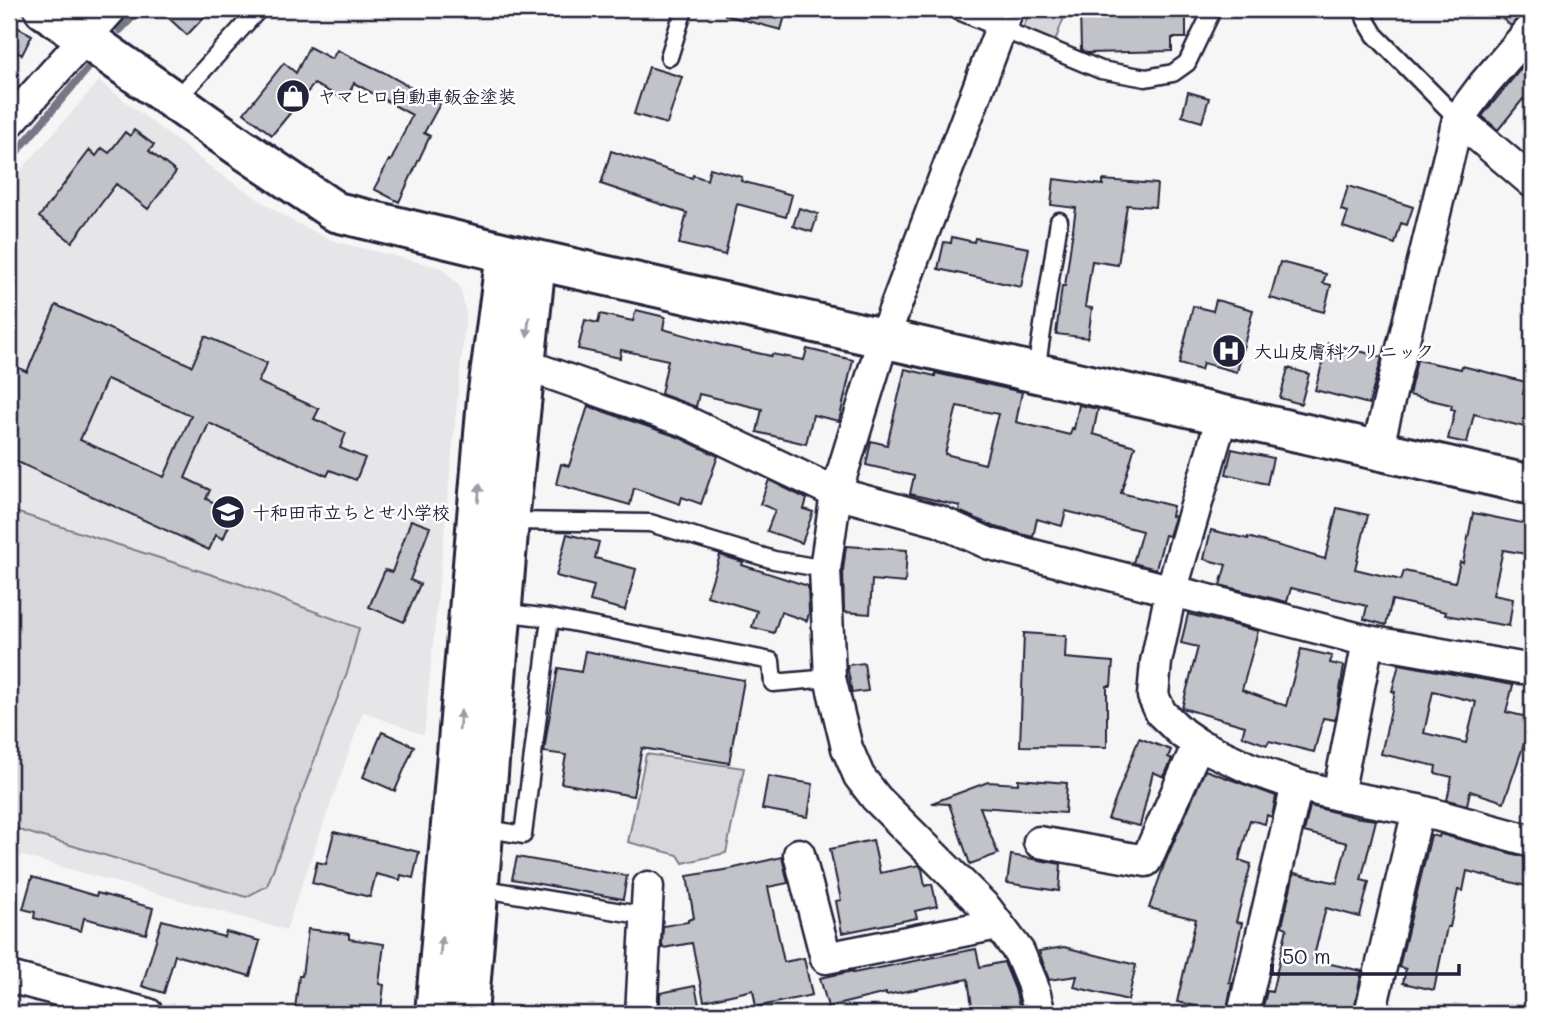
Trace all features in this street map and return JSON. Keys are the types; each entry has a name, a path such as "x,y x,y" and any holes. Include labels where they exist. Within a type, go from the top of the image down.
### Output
{"street":[{"path":"44,9 336,212 1532,485"},
{"path":"9,122 111,9"},
{"path":"1004,19 884,337 836,493 825,569 830,678 847,748 859,776 876,797 986,908 1019,952 1032,983 1040,1014"},
{"path":"1377,450 1458,119 1483,84 1532,28"},
{"path":"1458,119 1532,182"},
{"path":"468,1014 523,364 521,256"},
{"path":"435,1014 487,399 521,256"},
{"path":"523,364 685,421 836,493 939,521 990,544 1368,641 1521,667"},
{"path":"1222,416 1171,592 1156,662 1153,696 1161,713 1198,744 1249,768 1297,785 1338,796 1418,810 1532,841"},
{"path":"1338,796 1368,641"},
{"path":"1039,842 1146,861 1198,744"},
{"path":"1243,1014 1297,785"},
{"path":"1370,1014 1418,810"},
{"path":"799,854 826,958 998,925"},
{"path":"641,1014 647,902"},
{"path":"9,977 148,1014"}],"lane":[{"path":"175,101 258,9"},
{"path":"669,57 684,9"},
{"path":"954,9 1004,19 1101,70 1146,78 1173,72 1187,63 1210,15"},
{"path":"1363,9 1376,36 1458,119"},
{"path":"1036,371 1059,221"},
{"path":"509,521 650,523 774,560 825,569"},
{"path":"501,612 550,618 771,661 773,683 830,678"},
{"path":"484,828 523,835 550,618"},
{"path":"479,888 647,902"}],"shaded area":[{"path":"1031,9 1067,9 1054,44 1020,35"},
{"name":"十和田市立ちとせ小学校","path":"99,81 217,172 292,221 334,241 442,268 460,287 466,313 424,735 363,712 286,930 9,852 9,184"},
{"path":"9,510 241,584 359,628 348,670 267,886 246,897 9,827"},
{"path":"646,754 744,768 726,853 683,863 678,855 628,842"}],"building":[{"path":"159,9 212,9 187,35"},
{"path":"726,9 787,9 781,30 725,15"},
{"path":"1080,9 1171,9 1171,13 1186,12 1186,38 1172,38 1172,51 1087,53 1081,50"},
{"path":"1491,9 1532,11 1519,16 1511,26"},
{"path":"9,23 32,35 22,55 9,48"},
{"path":"309,47 332,59 337,50 440,104 424,133 430,136 399,202 374,189 389,160 391,161 412,115 354,83 346,100 314,84 272,135 244,113 284,63 296,73"},
{"path":"1532,55 1532,107 1523,99 1498,130 1482,116"},
{"path":"649,67 682,77 667,124 634,114"},
{"path":"1188,92 1209,98 1202,122 1182,116"},
{"path":"134,130 154,145 149,151 176,172 148,209 116,184 72,242 39,217 90,150 96,156 102,148 109,153 125,132 130,136"},
{"path":"611,151 692,178 693,175 707,180 710,168 742,177 741,181 792,195 786,217 737,204 725,255 679,244 687,213 601,184"},
{"path":"1054,179 1103,185 1103,180 1157,184 1155,207 1127,205 1118,265 1092,261 1085,307 1092,308 1088,338 1056,334 1076,208 1051,205"},
{"path":"1348,186 1413,207 1407,225 1401,223 1395,244 1343,227 1348,212 1341,210"},
{"path":"799,208 818,214 812,232 793,226"},
{"path":"952,237 974,242 975,238 1029,248 1021,287 938,269 944,242 951,243"},
{"path":"1280,262 1326,274 1323,283 1331,285 1324,312 1270,298"},
{"path":"1216,300 1253,310 1237,372 1203,363 1201,370 1179,364 1193,306 1213,311"},
{"path":"56,305 192,366 205,336 267,363 258,382 319,409 314,419 346,433 340,448 365,458 356,480 330,470 327,476 209,423 185,478 210,490 206,499 235,512 223,539 216,535 209,550 9,458 9,363 27,372","holes":["107,379 191,416 164,477 80,440"]},
{"path":"636,310 665,317 663,329 721,345 804,360 807,349 853,360 839,421 813,415 806,444 757,432 762,409 699,394 696,407 661,394 668,360 621,350 620,358 578,349 585,320 598,323 600,314 633,321"},
{"path":"1328,343 1382,357 1369,404 1315,390"},
{"path":"1417,360 1461,369 1462,366 1526,382 1523,394 1532,397 1532,429 1474,414 1467,443 1448,439 1455,410 1451,409 1452,405 1409,395"},
{"path":"1288,368 1309,374 1301,404 1280,398"},
{"path":"905,369 1022,392 1016,422 1070,435 1072,428 1074,429 1079,405 1098,409 1093,434 1135,446 1121,493 1173,506 1171,516 1175,517 1169,536 1165,535 1156,569 1133,563 1142,531 1066,511 1062,526 1037,519 1033,537 995,527 959,511 960,506 910,494 914,476 866,465 871,441 887,445","holes":["957,406 998,414 985,464 945,454"]},
{"path":"588,406 678,437 718,456 701,504 682,497 680,504 634,488 630,505 556,484 561,464 569,466"},
{"path":"1232,449 1273,458 1267,484 1226,474"},
{"path":"769,480 807,499 804,509 813,512 802,543 767,531 775,510 760,504"},
{"path":"1337,508 1368,515 1355,569 1401,580 1404,571 1455,582 1460,562 1463,563 1473,513 1532,525 1532,555 1503,550 1493,595 1513,599 1509,626 1445,615 1446,612 1392,600 1386,625 1364,619 1367,606 1291,588 1287,602 1220,585 1226,565 1204,559 1211,530 1248,537 1325,559"},
{"path":"411,520 430,527 410,580 420,584 404,622 369,607 385,570 392,572"},
{"path":"567,534 599,542 595,558 636,569 625,610 590,601 594,586 556,576"},
{"path":"846,546 907,550 905,583 872,580 870,614 844,612 843,570"},
{"path":"720,555 743,562 742,565 808,586 807,621 781,612 774,633 752,627 757,611 707,596"},
{"path":"1188,614 1258,631 1242,690 1286,706 1301,649 1332,656 1330,663 1344,666 1335,720 1323,718 1314,752 1269,741 1267,745 1242,736 1245,726 1182,708 1198,647 1181,643"},
{"path":"1024,633 1066,636 1065,658 1113,662 1111,686 1107,686 1107,747 1020,746"},
{"path":"585,651 744,680 729,763 642,748 633,796 561,783 566,755 544,752 558,668 581,672"},
{"path":"864,663 868,691 852,693 847,665"},
{"path":"1399,664 1513,685 1506,712 1531,718 1504,802 1470,791 1467,805 1447,800 1452,777 1435,773 1436,766 1381,754 1395,692 1392,691","holes":["1433,691 1476,702 1466,743 1424,733"]},
{"path":"382,732 414,746 395,791 363,777"},
{"path":"1139,738 1171,750 1168,757 1172,759 1164,777 1153,772 1140,826 1108,819"},
{"path":"1205,770 1276,796 1272,817 1267,815 1265,824 1250,820 1239,860 1251,864 1236,922 1242,923 1229,982 1232,983 1226,1013 1177,1002 1196,919 1149,908 1165,862"},
{"path":"768,776 813,784 808,817 762,809"},
{"path":"1018,779 1067,783 1065,813 980,807 998,854 970,864 949,804 932,803 988,782 1018,784"},
{"path":"1310,806 1376,820 1361,880 1369,882 1360,917 1326,908 1313,960 1362,971 1353,1014 1261,1014 1267,991 1272,992 1287,928 1282,926 1294,873 1337,883 1347,843 1304,832"},
{"path":"334,832 419,852 413,878 401,875 400,880 376,874 370,897 312,883 317,862 326,864"},
{"path":"1440,834 1532,859 1526,886 1467,871 1463,891 1458,890 1450,927 1447,927 1434,990 1403,983 1406,969 1399,967 1431,835 1439,837"},
{"path":"873,840 880,873 919,865 925,886 932,884 937,906 915,911 917,918 842,933 836,901 841,900 830,849"},
{"path":"1011,855 1061,864 1059,891 1007,883"},
{"path":"517,857 627,876 623,899 512,879"},
{"path":"782,857 788,883 768,887 784,962 804,958 812,995 756,1007 753,990 704,1001 692,943 663,948 662,943 663,926 688,922 694,918 687,876"},
{"path":"32,877 96,896 97,893 153,908 146,934 84,918 81,931 34,918 35,912 23,909"},
{"path":"162,920 224,937 226,932 260,941 250,976 175,955 164,993 142,986"},
{"path":"308,929 349,934 349,939 384,944 379,984 384,985 381,1009 349,1006 348,1014 295,1009"},
{"path":"1064,947 1136,965 1128,1000 1074,987 1077,976 1049,980 1039,951"},
{"path":"976,949 980,967 1004,962 1021,1014 973,1014 968,979 886,993 828,1007 820,978"},
{"path":"695,986 701,1014 660,1014 660,993"}],"waterway":[{"path":"120,30 140,9"},
{"path":"9,161 89,67"}],"place":[{"name":"ヤマヒロ自動車鈑金塗装","path":"293,96"},
{"name":"大山皮膚科クリニック","path":"1229,351"},
{"name":"十和田市立ちとせ小学校","path":"228,512"}]}
